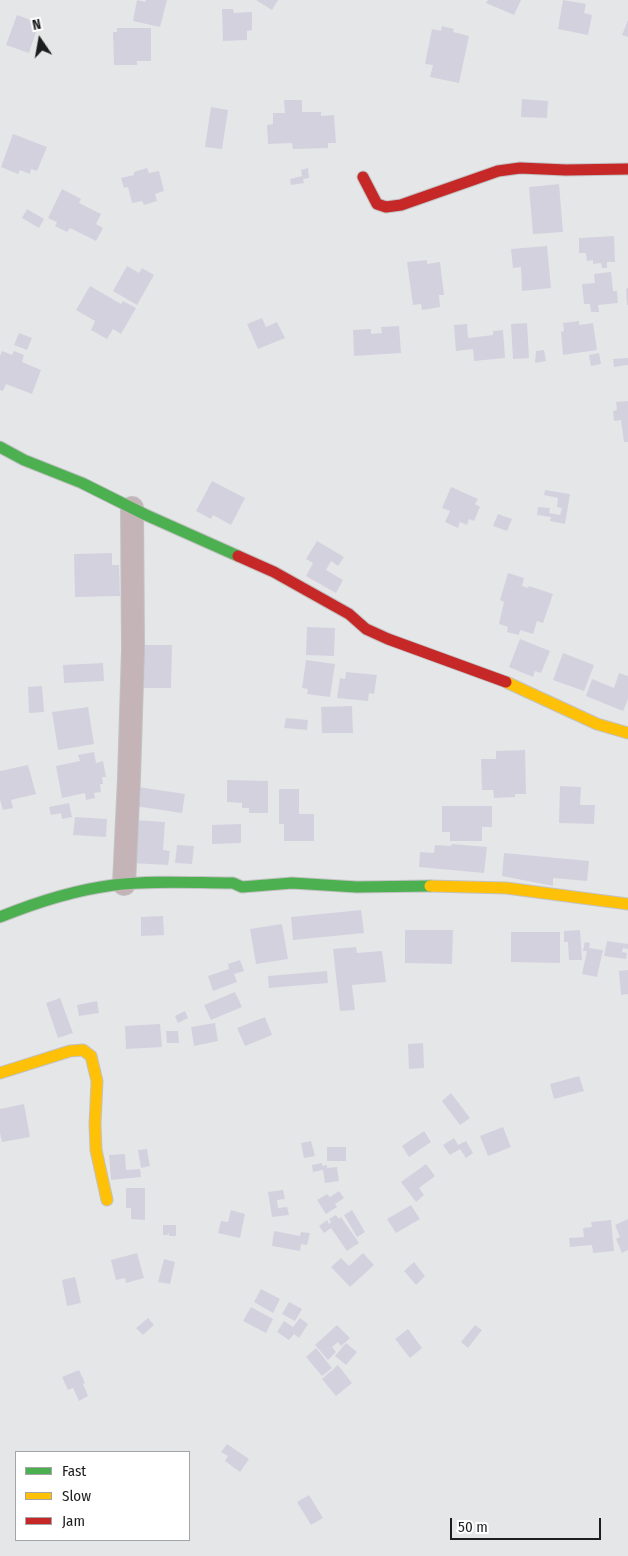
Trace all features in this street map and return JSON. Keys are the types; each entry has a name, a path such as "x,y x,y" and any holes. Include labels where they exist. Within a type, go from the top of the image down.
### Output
{"street":[{"path":"363,176 377,204 386,207 420,199 498,171 520,168 566,170 628,169"},
{"path":"0,447 24,460 82,483 132,508 274,572 349,614 366,630 492,676 597,724 628,733"},
{"path":"124,884 133,649 132,508"},
{"path":"0,917 39,901 100,886 124,884 232,883 242,887 292,884 357,887 441,886 506,888 628,904"},
{"path":"0,1073 70,1051 83,1050 92,1056 97,1081 98,1100 95,1124 96,1150 107,1200"}],"building":[{"path":"137,0 145,2 146,0 167,0 160,27 133,21"},
{"path":"256,0 278,0 272,10"},
{"path":"488,0 521,0 514,15 486,3"},
{"path":"563,0 586,4 584,13 592,15 588,35 558,29"},
{"path":"222,9 233,9 234,13 252,12 252,30 247,31 247,40 223,41"},
{"path":"17,15 39,23 29,53 6,45"},
{"path":"628,20 628,37 622,35"},
{"path":"442,26 454,29 453,32 469,36 459,83 430,77 433,65 425,64 432,29 441,31"},
{"path":"117,28 151,28 151,61 137,61 137,65 114,65 113,32 117,32"},
{"path":"522,99 548,101 547,118 521,117"},
{"path":"284,100 302,100 302,112 321,112 321,116 334,115 336,143 328,143 328,148 293,149 292,143 268,144 267,125 273,124 273,113 285,113"},
{"path":"211,107 228,110 222,149 205,147"},
{"path":"13,134 47,147 37,171 31,169 30,174 20,170 18,174 1,167"},
{"path":"147,168 149,173 159,171 164,191 155,194 157,201 144,205 142,201 132,203 128,187 124,188 121,178 134,175 134,172"},
{"path":"308,168 309,178 303,179 304,183 291,185 290,179 302,176 301,170"},
{"path":"559,184 563,232 533,234 529,187"},
{"path":"62,189 81,199 79,203 101,214 96,224 103,228 96,241 70,228 67,232 55,226 57,222 48,218"},
{"path":"27,209 44,219 39,228 22,218"},
{"path":"614,236 615,262 607,262 607,268 602,268 601,263 593,264 593,260 587,261 586,253 579,253 579,238"},
{"path":"547,246 551,288 522,291 521,267 513,268 511,249"},
{"path":"427,260 427,264 440,262 444,295 439,295 440,307 422,310 421,304 413,305 407,262"},
{"path":"127,266 139,273 142,268 154,275 137,305 113,291"},
{"path":"611,272 613,291 617,291 618,303 598,305 599,312 591,312 590,304 584,304 582,284 595,283 594,274"},
{"path":"90,286 121,304 123,301 136,308 121,334 113,329 107,339 91,330 95,321 76,310"},
{"path":"628,288 628,305 627,305 626,289"},
{"path":"262,318 266,327 277,322 285,338 258,349 247,324"},
{"path":"579,321 579,325 593,323 597,350 563,355 561,332 564,331 563,323"},
{"path":"527,323 529,358 513,359 511,324"},
{"path":"467,324 468,338 493,335 493,331 503,330 505,358 474,361 473,349 456,351 454,325"},
{"path":"399,326 401,353 354,356 353,330 371,329 371,334 382,333 381,327"},
{"path":"19,333 32,338 27,350 14,345"},
{"path":"544,350 546,361 535,363 536,351"},
{"path":"2,351 12,355 14,351 24,355 22,362 41,370 32,394 6,384 3,391 0,390 0,356"},
{"path":"599,353 601,364 591,366 589,355"},
{"path":"628,358 628,365 614,367 613,359"},
{"path":"628,401 628,442 624,442 621,420 614,421 613,411 617,410 616,402"},
{"path":"212,481 245,498 231,525 213,515 211,519 196,511"},
{"path":"451,487 478,499 475,504 480,507 474,521 469,519 467,525 460,522 458,528 445,522 450,511 442,508"},
{"path":"545,490 570,494 565,524 550,521 551,517 537,515 538,507 550,508 549,513 560,515 562,508 557,507 558,498 544,495"},
{"path":"498,514 512,519 507,531 493,526"},
{"path":"317,541 344,557 338,566 331,561 326,570 343,580 336,593 306,576 313,563 306,559"},
{"path":"112,553 112,565 119,565 120,596 75,597 74,554"},
{"path":"508,573 524,578 522,586 528,588 529,586 553,594 543,623 537,621 533,634 520,630 519,635 507,632 508,627 499,624 504,602 500,600"},
{"path":"307,627 335,628 334,656 306,655"},
{"path":"520,639 550,651 541,673 535,671 533,677 509,667"},
{"path":"144,645 172,645 171,688 143,688"},
{"path":"563,653 594,665 584,691 553,680"},
{"path":"306,660 335,664 330,697 307,694 308,689 302,688"},
{"path":"103,663 104,681 64,683 63,665"},
{"path":"346,672 377,675 374,694 369,693 368,701 337,698 340,678 345,679"},
{"path":"619,673 628,676 628,699 623,711 586,696 592,679 614,688"},
{"path":"42,686 44,712 29,713 28,687"},
{"path":"352,706 353,733 322,733 321,707"},
{"path":"88,707 94,744 58,750 52,712"},
{"path":"286,718 308,720 307,730 284,728"},
{"path":"525,750 526,794 515,794 515,797 494,798 493,790 482,790 481,759 496,759 496,751"},
{"path":"94,752 96,763 103,761 106,777 102,777 103,784 100,784 101,792 94,793 95,798 86,800 85,793 62,798 56,766 80,761 78,755"},
{"path":"28,765 36,794 11,800 13,808 3,810 0,800 0,771"},
{"path":"227,780 268,781 268,813 249,813 249,808 242,808 242,803 227,802"},
{"path":"560,786 581,787 580,805 595,805 594,824 559,823"},
{"path":"138,787 185,794 182,813 135,806"},
{"path":"279,789 299,789 299,814 314,814 314,841 284,841 284,824 279,824"},
{"path":"69,803 72,817 62,819 61,813 51,815 49,807"},
{"path":"442,806 492,806 492,827 482,827 482,841 450,841 450,832 442,832"},
{"path":"75,817 107,819 106,837 73,835"},
{"path":"134,820 165,822 163,850 170,851 168,865 131,863"},
{"path":"241,824 241,843 212,844 212,825"},
{"path":"452,844 487,847 484,873 419,867 420,852 434,853 435,845 451,846"},
{"path":"177,845 194,846 192,864 175,863"},
{"path":"504,853 589,861 587,881 553,878 553,886 502,876"},
{"path":"361,910 364,933 293,940 291,917"},
{"path":"163,916 164,935 141,936 141,917"},
{"path":"282,924 288,959 256,964 250,929"},
{"path":"405,930 453,930 452,964 405,963"},
{"path":"580,930 582,960 569,960 568,942 564,942 564,931"},
{"path":"511,932 560,932 560,963 511,962"},
{"path":"607,941 628,944 628,949 623,948 622,952 627,953 626,959 604,956"},
{"path":"585,942 590,943 589,948 603,950 597,977 582,974 587,951 583,951"},
{"path":"356,947 357,953 382,951 386,982 352,985 355,1010 340,1011 333,949"},
{"path":"240,960 244,971 234,974 237,982 213,991 208,976 229,969 228,964"},
{"path":"628,970 628,994 621,995 619,971"},
{"path":"327,971 328,983 269,988 268,976"},
{"path":"235,992 242,1007 211,1020 204,1005"},
{"path":"60,998 73,1033 58,1038 46,1003"},
{"path":"97,1001 99,1013 79,1016 77,1005"},
{"path":"185,1011 188,1018 178,1023 175,1016"},
{"path":"265,1017 272,1035 245,1046 237,1028"},
{"path":"215,1023 218,1041 194,1046 191,1027"},
{"path":"160,1024 162,1047 126,1049 125,1026"},
{"path":"166,1031 178,1031 179,1043 167,1043"},
{"path":"423,1043 424,1068 409,1069 408,1044"},
{"path":"579,1076 584,1091 554,1099 550,1084"},
{"path":"451,1093 470,1118 460,1125 442,1101"},
{"path":"24,1104 30,1137 2,1142 0,1109"},
{"path":"503,1127 511,1147 488,1156 480,1136"},
{"path":"424,1131 431,1142 409,1157 402,1146"},
{"path":"454,1138 458,1145 466,1141 473,1153 466,1158 460,1149 450,1155 443,1145"},
{"path":"311,1141 315,1156 304,1158 301,1143"},
{"path":"327,1147 346,1147 346,1161 327,1161"},
{"path":"147,1149 150,1166 141,1168 138,1150"},
{"path":"125,1154 126,1170 140,1169 141,1177 111,1180 109,1155"},
{"path":"322,1163 322,1166 327,1165 327,1168 337,1167 339,1181 325,1183 323,1170 313,1172 312,1165"},
{"path":"426,1164 435,1176 419,1188 424,1195 416,1202 401,1182"},
{"path":"126,1188 145,1188 145,1220 131,1219 131,1208 126,1208"},
{"path":"283,1190 285,1199 277,1200 278,1208 287,1207 289,1215 272,1217 268,1192"},
{"path":"339,1191 344,1198 335,1204 337,1207 326,1214 317,1200 327,1194 330,1197"},
{"path":"411,1205 420,1219 396,1233 387,1219"},
{"path":"231,1210 245,1214 240,1238 218,1233 221,1221 228,1222"},
{"path":"352,1210 365,1232 357,1237 344,1215"},
{"path":"336,1215 339,1219 341,1217 359,1243 347,1251 331,1228 324,1233 319,1226 327,1220 329,1224 331,1222 329,1219"},
{"path":"628,1219 628,1250 622,1253 616,1239 620,1237 615,1225"},
{"path":"611,1220 614,1251 593,1253 592,1245 570,1247 569,1238 584,1237 583,1228 592,1227 591,1222"},
{"path":"163,1225 176,1225 176,1236 169,1236 169,1233 163,1235"},
{"path":"274,1231 300,1236 301,1232 310,1233 307,1245 301,1244 300,1251 272,1246"},
{"path":"137,1253 144,1278 126,1283 125,1278 116,1280 111,1260"},
{"path":"363,1253 374,1265 350,1287 331,1267 341,1258 349,1266"},
{"path":"164,1259 175,1262 170,1284 158,1282"},
{"path":"414,1262 425,1276 416,1285 404,1271"},
{"path":"75,1277 81,1303 67,1306 62,1280"},
{"path":"261,1289 280,1299 273,1313 254,1302"},
{"path":"289,1302 302,1309 295,1321 282,1314"},
{"path":"251,1307 273,1319 266,1333 243,1321"},
{"path":"148,1318 154,1325 143,1335 136,1328"},
{"path":"300,1318 308,1324 299,1338 294,1334 289,1340 277,1332 284,1321 293,1327"},
{"path":"337,1325 350,1338 341,1346 338,1342 332,1347 336,1352 328,1360 315,1345"},
{"path":"475,1325 482,1330 468,1348 461,1342"},
{"path":"408,1329 422,1348 410,1358 395,1339"},
{"path":"346,1343 357,1352 346,1365 335,1356"},
{"path":"316,1348 332,1368 322,1376 306,1357"},
{"path":"338,1365 352,1383 336,1396 322,1379"},
{"path":"79,1370 88,1396 79,1401 73,1388 68,1390 62,1377"},
{"path":"227,1444 249,1459 240,1472 225,1461 228,1456 221,1452"},
{"path":"309,1495 323,1518 311,1525 297,1502"}],"traffic: fast":[{"path":"0,447 24,460 82,483 146,515 238,556"},
{"path":"0,917 71,893 129,883 233,883 242,887 292,883 357,887 430,886"}],"traffic: slow":[{"path":"506,682 597,724 628,733"},
{"path":"430,886 506,888 628,904"},
{"path":"0,1073 70,1051 83,1050 91,1056 97,1081 96,1150 107,1200"}],"traffic: jam":[{"path":"363,177 377,204 386,207 401,205 498,171 520,168 566,170 628,169"},
{"path":"238,556 274,572 349,614 366,629 388,639 506,682"}]}
